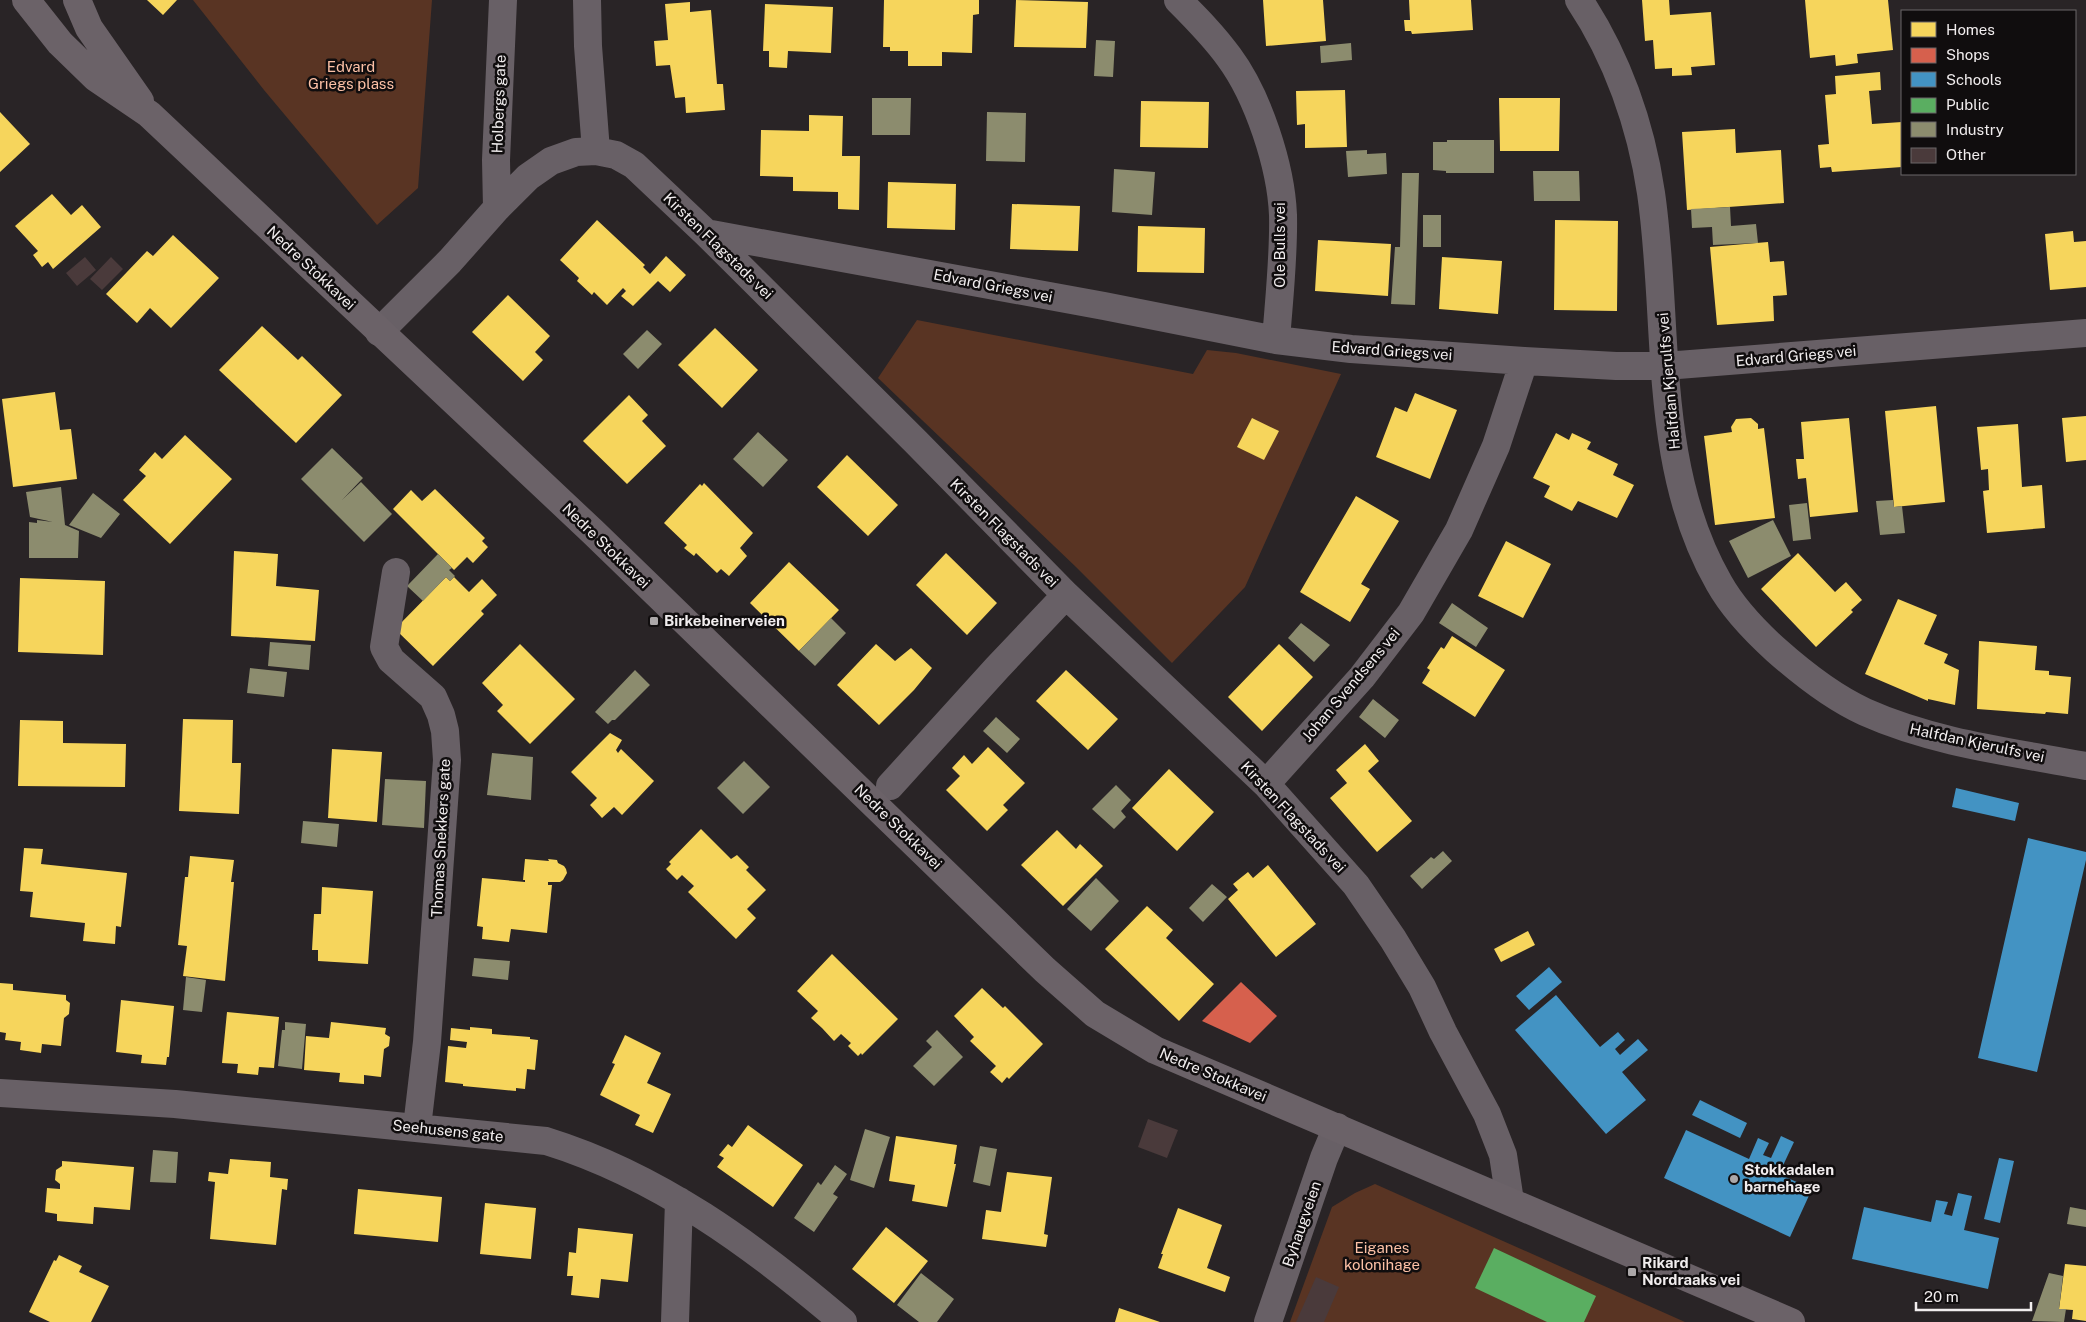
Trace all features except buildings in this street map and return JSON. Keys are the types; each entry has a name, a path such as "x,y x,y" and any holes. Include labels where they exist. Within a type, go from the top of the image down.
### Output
{"main road":[{"name":"Nedre Stokkavei","path":"26,0 60,43 96,78 149,114 600,539 1045,970 1096,1014 1155,1050 1791,1322"},
{"name":"Nedre Stokkavei","path":"77,0 89,28 149,114"}],"street":[{"name":"Holbergs gate","path":"497,208 496,160 503,0"},
{"path":"587,0 588,46 596,151"},
{"name":"Ole Bulls vei","path":"1178,0 1203,24 1230,58 1256,104 1275,164 1283,213 1276,340"},
{"name":"Halfdan Kjerulfs vei","path":"1579,0 1616,70 1638,129 1651,192 1661,290 1671,431 1684,501 1719,584 1756,631 1793,665 1826,691 1864,711 1906,728 1969,744 2086,766"},
{"name":"Kirsten Flagstads vei","path":"379,332 450,261 497,208 528,177 551,161 576,152 596,151 616,155 634,165 706,233 916,442 1066,595 1266,784 1356,885 1393,939 1422,987 1443,1032 1487,1114 1503,1155 1510,1201"},
{"name":"Edvard Griegs vei","path":"706,233 1104,306 1276,340 1351,349 1616,366 1665,366 2086,333"},
{"name":"Johan Svendsens vei","path":"1266,784 1362,677 1411,613 1459,530 1496,446 1524,361"},
{"name":"Thomas Snekkers gate","path":"396,572 384,646 386,654 433,697 441,715 445,731 447,760 428,1042 417,1127"},
{"name":"Nedre Stokkavei","path":"890,786 1066,595"},
{"name":"Seehusens gate","path":"0,1092 175,1104 546,1141 584,1153 623,1170 679,1201 745,1245 808,1292 843,1322"},
{"name":"Byhaugveien","path":"1268,1322 1324,1158 1337,1127"},
{"path":"675,1322 679,1201"}],"green space":[{"name":"Edvard Griegs plass","path":"193,0 432,0 418,188 377,225 264,90"},
{"path":"917,320 1193,374 1207,350 1236,353 1341,374 1245,587 1172,663 1076,567 878,378"},
{"name":"Eiganes kolonihage","path":"1375,1184 1685,1322 1290,1322 1332,1207"}],"place":[{"name":"Birkebeinerveien","path":"654,621"},
{"name":"Stokkadalen barnehage","path":"1734,1179"},
{"name":"Rikard Nordraaks vei","path":"1632,1272"}]}
